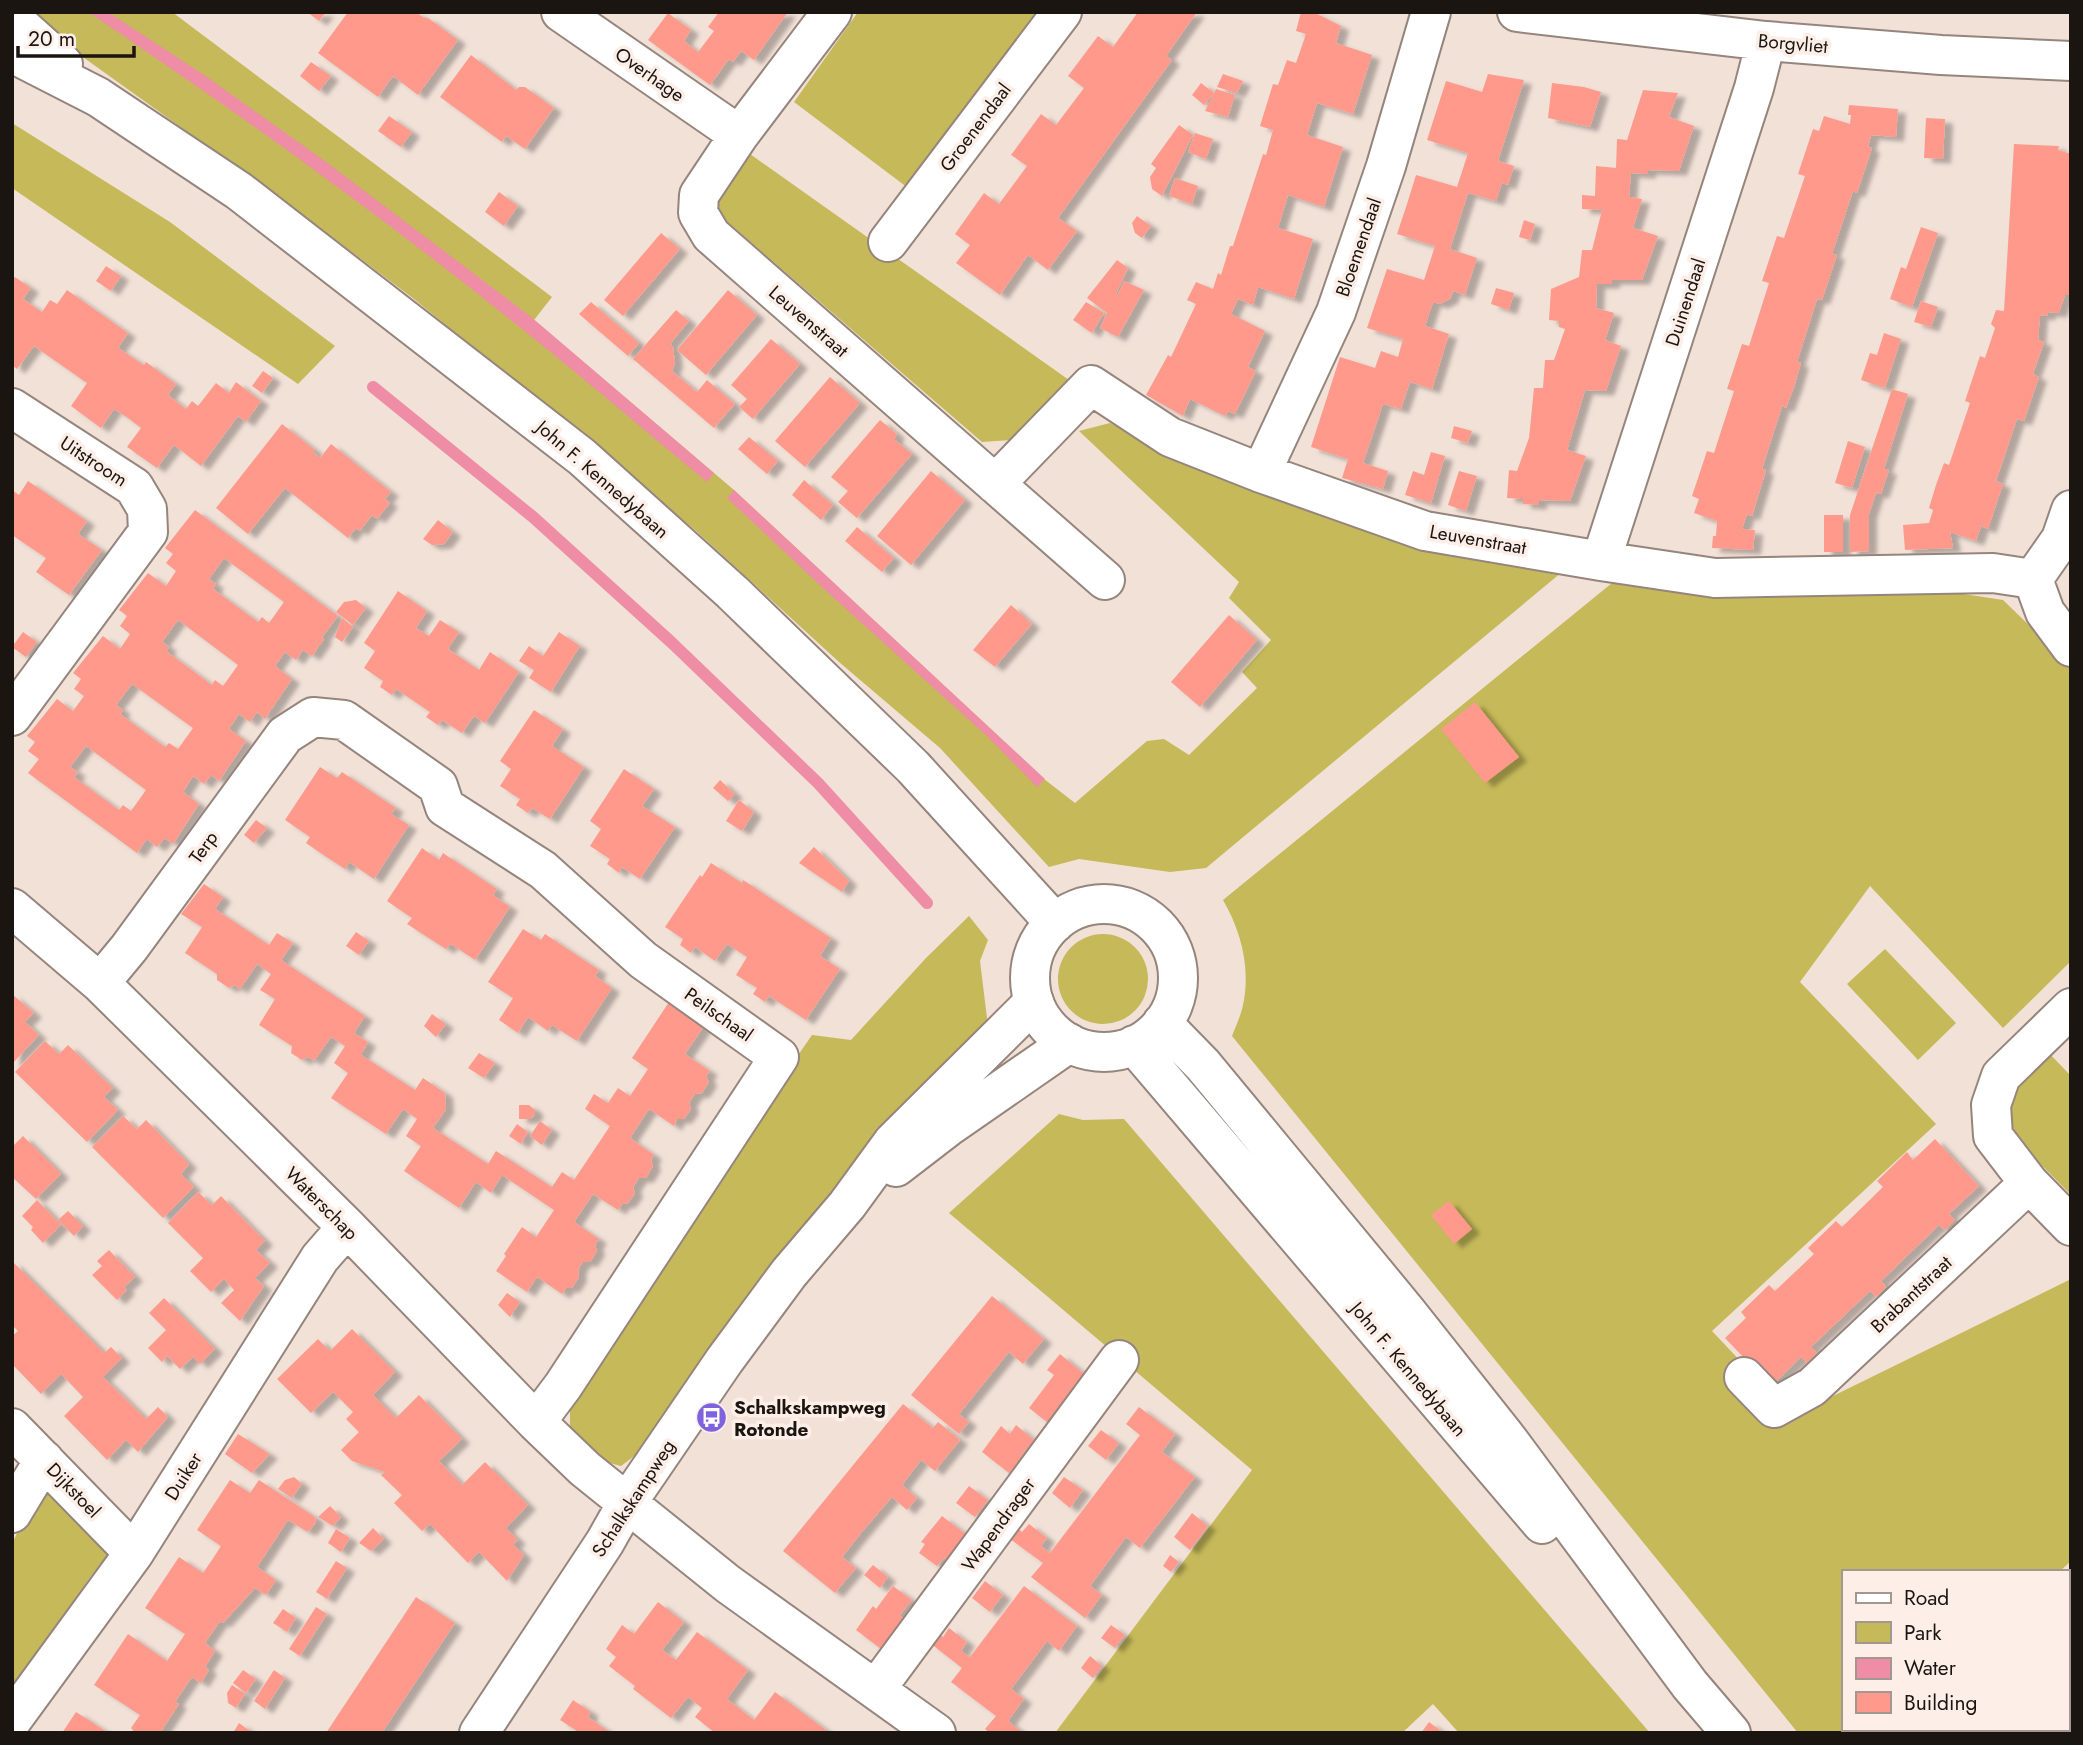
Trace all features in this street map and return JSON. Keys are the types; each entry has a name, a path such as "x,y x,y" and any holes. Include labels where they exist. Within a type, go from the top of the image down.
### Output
{"street":[{"name":"Overhage","path":"561,12 739,135"},
{"path":"739,135 831,12"},
{"name":"Groenendaal","path":"888,242 1062,12"},
{"name":"Bloemendaal","path":"1261,473 1336,312 1387,166 1432,12"},
{"name":"Borgvliet","path":"1517,12 1766,41 1941,55 2071,61"},
{"name":"John F. Kennedybaan","path":"12,18 98,97"},
{"name":"Duinendaal","path":"1601,561 1754,89 1766,41"},
{"name":"John F. Kennedybaan","path":"12,53 98,97 239,191 582,457 732,592 913,767 1055,923"},
{"name":"Leuvenstraat","path":"739,135 699,195 698,212 711,235 1105,580"},
{"name":"Leuvenstraat","path":"995,484 1091,385 1170,437 1261,473 1425,531 1715,578 1993,573 2033,579"},
{"name":"Uitstroom","path":"12,408 134,487 147,509 148,532 12,716"},
{"path":"2071,510 2061,539 2033,579 2045,612 2071,647"},
{"name":"Terp","path":"100,983 129,948 285,735 313,717"},
{"name":"Peilschaal","path":"313,717 344,720 438,786 445,807 543,870 643,960 779,1057 563,1386 536,1422"},
{"path":"1105,904 1133,910 1156,925 1172,949 1178,976 1174,1001 1148,1034 1113,1051 1090,1051 1069,1043 1047,1025 1034,1003 1031,987 1032,961 1041,940 1055,923 1079,908 1105,904"},
{"name":"Waterschap","path":"12,908 100,983 347,1227 536,1422 627,1503"},
{"name":"Schalkskampweg","path":"479,1733 605,1542 627,1503 724,1361 789,1273 847,1205 893,1142 1034,1003"},
{"path":"2071,1008 2001,1076 1991,1105 1993,1136 2029,1183 2071,1226"},
{"name":"John F. Kennedybaan","path":"1148,1034 1203,1065 1407,1312 1506,1437 1690,1685 1731,1733"},
{"name":"Schalkskampweg","path":"847,1205 948,1127 1069,1043"},
{"name":"Brabantstraat","path":"1744,1377 1774,1408 1812,1387 2029,1183"},
{"name":"Duiker","path":"12,1720 134,1553 320,1258 347,1227"},
{"name":"Wapendrager","path":"876,1689 1119,1360"},
{"name":"Dijkstoel","path":"12,1429 134,1553"},
{"path":"12,1513 44,1460"},
{"path":"627,1503 728,1584 936,1733"}],"green space":[{"path":"28,12 172,12 552,297 534,320 734,490 1044,779 1075,803 1147,741 1164,739 1189,755 1257,688 1242,672 1271,640 1229,598 1239,582 1079,431 1110,423 1182,460 1562,572 1206,868 1170,872 1079,859 1049,867 940,748 839,662 695,530 414,299 288,204 66,45"},
{"path":"858,12 1044,12 912,191 794,102"},
{"path":"12,123 170,222 335,346 298,384 12,188"},
{"path":"750,154 1069,380 1027,433 1011,440 982,442 710,207"},
{"path":"1612,583 1709,595 1957,593 2003,600 2071,666 2071,961 2003,1028 1870,886 1800,982 1936,1124 1712,1331 1745,1366 1776,1424 2071,1279 2071,1561 2061,1570 1842,1570 1842,1731 2069,1731 2071,1720 2071,1733 1798,1733 1232,1036 1243,1005 1246,977 1243,950 1235,924 1223,900"},
{"path":"969,916 988,940 980,961 988,1026 789,1243 715,1340 637,1454 621,1466 606,1462 570,1432 570,1398 790,1067 812,1035 851,1040 926,958"},
{"path":"1103,934 1120,937 1135,947 1145,962 1148,979 1145,996 1135,1011 1120,1021 1103,1024 1086,1021 1071,1011 1061,996 1058,979 1061,962 1071,947 1086,937"},
{"path":"1885,949 1956,1023 1918,1060 1847,984"},
{"path":"2045,1049 2071,1076 2071,1195 2020,1143 2004,1120 2007,1087"},
{"path":"1059,1114 1083,1120 1124,1119 1650,1733 1459,1733 1433,1704 1402,1733 1055,1733 1252,1470 949,1213"},
{"path":"53,1489 112,1549 88,1580 18,1689 12,1686 12,1544 34,1497"}],"water":[{"path":"88,12 108,12 204,75 322,159 530,316 714,473 707,482 532,337 405,237 248,122"},
{"path":"734,490 1045,779 1037,787 988,737 727,498"}],"building":[{"path":"307,12 326,12 319,21"},
{"path":"348,12 416,12 458,40 418,95 393,76 378,97 318,53"},
{"path":"719,12 788,12 754,60 741,51 733,62 729,59 710,85 648,40 668,13 691,30 684,41 698,52 714,31 708,27"},
{"path":"1138,12 1197,12 1166,56 1172,60 1058,218 1077,231 1048,270 1028,255 1000,295 956,263 970,245 955,234 984,193 999,204 1027,166 1011,155 1041,114 1056,125 1084,88 1068,76 1098,36 1113,47"},
{"path":"1301,12 1313,12 1341,26 1336,43 1372,55 1353,114 1317,103 1307,135 1343,147 1324,207 1288,195 1278,228 1313,239 1294,299 1258,287 1253,305 1238,299 1231,314 1265,331 1248,367 1256,371 1235,414 1228,411 1225,416 1190,399 1183,416 1146,395 1168,355 1171,357 1196,304 1187,300 1196,282 1213,289 1218,273 1221,275 1230,246 1233,246 1273,130 1260,126 1273,84 1278,85 1287,60 1296,63 1306,34 1296,31"},
{"path":"471,55 516,90 525,87 554,108 525,149 506,136 502,142 440,97"},
{"path":"311,62 331,76 319,91 300,76"},
{"path":"1223,74 1243,81 1237,93 1217,87"},
{"path":"1488,74 1524,80 1498,161 1514,166 1508,185 1502,183 1496,201 1468,193 1450,249 1477,258 1465,295 1453,291 1450,299 1440,304 1433,302 1425,326 1449,334 1432,389 1410,382 1401,409 1383,404 1363,463 1388,471 1383,489 1342,478 1348,459 1311,447 1340,357 1375,368 1381,351 1398,357 1403,339 1367,328 1387,269 1424,280 1435,246 1397,234 1416,175 1457,187 1468,153 1427,140 1446,81 1482,92"},
{"path":"1201,83 1214,93 1204,105 1192,95"},
{"path":"1552,83 1601,92 1590,127 1548,118"},
{"path":"1216,89 1235,95 1228,117 1205,111"},
{"path":"1643,90 1678,93 1669,117 1694,126 1679,171 1648,170 1648,174 1631,173 1629,197 1642,199 1633,228 1658,236 1642,280 1612,280 1612,284 1597,284 1596,308 1614,313 1605,340 1621,346 1606,391 1585,390 1567,450 1586,456 1570,501 1539,500 1539,505 1523,504 1523,499 1507,498 1509,470 1517,471 1529,438 1534,388 1543,388 1545,360 1554,360 1565,329 1559,327 1559,321 1549,320 1551,289 1579,277 1582,250 1592,250 1602,210 1582,209 1582,195 1595,196 1596,166 1616,168 1617,139 1627,140"},
{"path":"1849,105 1898,109 1896,137 1871,135 1868,147 1872,148 1857,193 1853,191 1832,254 1837,255 1822,300 1817,299 1797,362 1801,363 1794,387 1786,408 1782,406 1762,469 1766,470 1752,516 1747,514 1742,529 1755,530 1753,550 1712,548 1717,521 1694,513 1699,499 1692,496 1707,451 1714,453 1734,391 1727,389 1742,344 1749,346 1769,283 1762,281 1777,236 1784,238 1805,176 1798,174 1813,129 1819,131 1824,116 1850,124"},
{"path":"389,116 412,132 401,147 378,131"},
{"path":"1926,118 1945,119 1943,159 1924,158"},
{"path":"1179,125 1193,135 1162,196 1152,189 1150,177 1156,168 1151,164"},
{"path":"1195,133 1213,139 1206,159 1188,152"},
{"path":"2014,144 2059,146 2058,150 2071,154 2071,293 2065,295 2059,313 2048,312 2047,316 2040,315 2038,340 2044,342 2033,374 2039,377 2024,421 2017,419 1996,481 2003,484 1988,529 1981,526 1976,541 1950,532 1953,548 1905,550 1903,525 1929,523 1933,510 1929,508 1936,485 1944,463 1949,465 1970,403 1965,401 1980,356 1985,358 1995,328 1991,324 1996,310 2004,311"},
{"path":"1175,178 1198,186 1192,204 1169,196"},
{"path":"499,192 518,206 504,226 485,212"},
{"path":"1137,216 1151,226 1142,238 1135,233 1132,223"},
{"path":"1524,220 1535,224 1530,240 1519,237"},
{"path":"1921,227 1938,233 1912,307 1890,299 1901,267 1906,269"},
{"path":"661,233 680,249 623,316 604,300"},
{"path":"1117,260 1128,268 1116,294 1118,295 1124,281 1144,290 1118,337 1100,328 1107,313 1087,298"},
{"path":"106,266 121,276 111,291 96,281"},
{"path":"15,277 31,288 23,299 42,312 50,300 57,304 67,290 128,333 118,348 144,365 146,362 176,384 168,395 186,409 192,401 198,406 216,383 229,393 236,382 261,401 246,422 238,416 201,466 174,445 157,468 127,447 141,428 128,418 114,409 101,428 71,406 87,383 34,346 17,369 12,365 12,281"},
{"path":"1496,288 1514,293 1509,310 1491,304"},
{"path":"728,290 757,315 706,375 677,350"},
{"path":"1921,301 1938,307 1931,327 1914,322"},
{"path":"591,302 639,343 628,356 579,314"},
{"path":"1086,302 1104,313 1092,333 1073,320"},
{"path":"676,310 689,321 670,344 673,347 675,363 672,371 697,392 707,380 735,404 714,428 633,359"},
{"path":"1884,333 1901,339 1885,388 1861,380 1870,353 1877,355"},
{"path":"771,339 800,364 753,419 739,407 747,399 731,385"},
{"path":"263,371 273,378 262,393 252,386"},
{"path":"830,377 860,403 805,467 775,441"},
{"path":"1892,389 1908,394 1884,469 1889,470 1881,494 1876,493 1869,514 1869,551 1850,552 1850,515"},
{"path":"880,420 897,434 894,439 912,454 857,518 838,502 848,491 831,477"},
{"path":"282,424 315,450 313,452 320,458 331,444 391,492 385,499 390,503 377,519 372,515 360,531 356,528 348,538 285,488 248,534 216,508"},
{"path":"1454,426 1472,431 1468,443 1451,438"},
{"path":"749,437 778,461 767,474 738,449"},
{"path":"1848,441 1865,447 1852,488 1835,483"},
{"path":"1431,452 1445,456 1431,503 1405,495 1413,471 1424,475"},
{"path":"931,471 965,500 911,565 877,536"},
{"path":"1459,471 1477,476 1466,511 1448,505"},
{"path":"804,480 833,505 821,520 792,495"},
{"path":"28,481 87,521 78,534 102,550 69,595 36,572 46,558 12,535 12,490 19,495"},
{"path":"195,510 338,616 312,656 303,650 296,660 285,652 275,666 292,679 265,719 257,712 250,722 239,714 229,729 246,741 219,781 211,775 204,784 193,776 183,792 199,804 173,844 165,838 157,847 147,839 137,853 28,773 39,759 28,751 35,742 27,736 57,699 73,711 84,696 74,689 81,679 73,673 103,636 120,649 130,634 120,626 127,616 119,610 148,573 166,586 176,571 166,563 173,554 165,548","holes":["224,558 284,602 269,623 262,617 258,622 213,589 216,584 209,579","178,620 238,665 223,686 215,680 212,685 166,651 169,647 162,642","132,684 193,728 178,749 169,743 165,747 120,714 123,710 116,705","86,746 146,790 131,811 123,805 119,810 74,777 78,772 70,767"]},
{"path":"1824,515 1843,515 1843,552 1824,552"},
{"path":"438,520 453,532 444,544 432,545 423,539"},
{"path":"857,527 894,558 882,572 845,541"},
{"path":"398,591 427,611 416,628 429,636 440,620 459,632 448,649 479,670 490,652 519,672 485,723 474,716 462,733 442,720 438,725 426,717 430,712 396,689 392,695 380,687 383,681 364,668 375,651 364,643"},
{"path":"356,600 366,608 353,625 336,612 344,602"},
{"path":"1011,605 1032,624 995,667 973,650"},
{"path":"1229,615 1257,640 1200,707 1171,682"},
{"path":"342,618 353,627 342,642 335,637"},
{"path":"23,632 37,642 26,657 12,647"},
{"path":"559,632 580,646 551,692 529,678 534,670 519,661 529,646 543,656"},
{"path":"1475,702 1519,757 1485,783 1441,729"},
{"path":"534,710 563,729 552,746 584,767 550,819 532,808 528,813 516,805 520,799 500,786 511,769 500,761"},
{"path":"320,767 337,778 342,772 396,808 391,814 409,825 374,879 349,862 345,869 325,856 306,843 310,837 285,820"},
{"path":"624,769 654,789 642,806 675,827 640,879 622,867 619,873 607,864 610,859 590,846 601,829 590,821"},
{"path":"720,780 735,794 728,801 713,788"},
{"path":"739,800 754,812 742,831 726,821"},
{"path":"256,820 267,828 254,843 244,835"},
{"path":"814,847 849,881 842,892 799,863"},
{"path":"422,848 439,860 443,853 497,889 493,895 510,907 475,960 451,944 446,949 407,924 412,918 387,901"},
{"path":"711,863 742,883 743,880 831,938 820,956 840,969 806,1020 769,996 765,1002 753,994 757,988 736,975 747,957 727,944 715,961 695,947 691,953 680,945 683,939 665,927"},
{"path":"204,884 223,897 215,909 269,945 277,933 293,943 281,960 365,1016 354,1033 368,1042 361,1055 415,1090 423,1078 445,1093 446,1109 433,1128 488,1164 496,1151 552,1187 562,1172 574,1180 610,1126 585,1109 594,1094 608,1103 618,1088 630,1096 648,1069 632,1058 669,1002 704,1026 685,1054 710,1071 706,1076 709,1082 702,1093 695,1094 689,1103 691,1109 684,1119 677,1119 674,1126 649,1109 630,1138 654,1155 651,1160 653,1166 646,1178 639,1178 633,1187 635,1193 628,1203 622,1204 618,1210 593,1194 574,1222 599,1239 595,1245 597,1251 590,1262 583,1262 580,1266 579,1277 572,1288 566,1288 562,1294 537,1277 527,1292 496,1271 522,1227 536,1237 554,1210 502,1175 491,1193 476,1182 459,1208 404,1171 421,1146 406,1136 417,1119 403,1109 386,1134 331,1098 348,1073 334,1063 345,1046 331,1037 314,1061 308,1057 302,1060 291,1053 292,1046 259,1025 275,999 260,990 271,974 257,964 240,989 234,985 229,988 217,980 217,974 185,953 202,927 181,914"},
{"path":"523,929 541,940 545,934 599,970 595,976 612,988 577,1041 552,1025 548,1031 528,1017 518,1033 499,1020 513,998 488,982"},
{"path":"356,932 369,941 359,955 346,946"},
{"path":"12,994 34,1013 25,1022 39,1035 12,1064"},
{"path":"432,1014 446,1024 436,1037 424,1026"},
{"path":"45,1041 59,1054 68,1045 113,1088 104,1097 118,1110 87,1142 15,1072"},
{"path":"479,1053 495,1063 484,1078 468,1068"},
{"path":"519,1105 529,1105 535,1110 535,1115 530,1119 519,1119"},
{"path":"123,1116 137,1129 146,1120 189,1164 181,1174 194,1187 163,1218 92,1147"},
{"path":"540,1121 552,1130 542,1145 530,1136"},
{"path":"517,1124 528,1132 521,1144 509,1136"},
{"path":"23,1136 61,1174 36,1199 12,1177 12,1147"},
{"path":"1935,1139 1979,1186 1949,1214 1955,1220 1945,1230 1939,1225 1881,1281 1886,1287 1876,1297 1870,1291 1811,1347 1817,1353 1807,1363 1801,1357 1771,1386 1725,1338 1746,1318 1741,1312 1769,1285 1775,1291 1814,1254 1808,1248 1836,1221 1842,1227 1883,1187 1877,1181 1907,1152 1913,1160"},
{"path":"198,1192 212,1205 221,1196 265,1241 256,1250 270,1263 255,1278 264,1286 240,1321 221,1303 234,1290 224,1279 211,1292 190,1271 203,1258 168,1223"},
{"path":"37,1200 61,1225 43,1243 22,1216"},
{"path":"1449,1201 1472,1229 1454,1244 1431,1215"},
{"path":"68,1211 83,1226 74,1236 58,1220"},
{"path":"109,1250 135,1277 124,1287 127,1290 117,1300 92,1275 102,1266 97,1261"},
{"path":"12,1261 104,1353 111,1347 122,1358 103,1377 146,1419 158,1407 168,1417 138,1452 126,1440 107,1460 64,1416 83,1397 61,1374 41,1394 12,1364 12,1336 18,1331 12,1325"},
{"path":"507,1293 520,1302 510,1317 498,1305"},
{"path":"992,1296 1044,1339 1023,1364 1009,1352 959,1414 969,1422 959,1434 911,1395"},
{"path":"164,1298 215,1349 200,1364 193,1357 180,1369 167,1356 162,1362 148,1348 166,1330 149,1313"},
{"path":"352,1329 395,1372 373,1395 396,1418 419,1395 462,1439 439,1461 462,1485 485,1462 528,1505 506,1528 518,1540 513,1544 524,1555 507,1581 479,1552 468,1563 430,1524 422,1531 394,1503 402,1495 381,1475 385,1472 352,1461 341,1450 359,1432 346,1419 353,1412 333,1392 311,1413 277,1379 318,1339 330,1351"},
{"path":"1060,1354 1089,1378 1077,1393 1072,1389 1060,1406 1064,1409 1052,1426 1029,1408 1054,1375 1047,1370"},
{"path":"903,1404 933,1428 938,1422 960,1440 935,1471 921,1460 902,1485 917,1498 907,1510 892,1497 861,1533 842,1557 856,1568 835,1593 783,1551"},
{"path":"1139,1407 1175,1434 1162,1452 1195,1477 1140,1548 1126,1537 1090,1586 1102,1595 1085,1618 1031,1577 1043,1563 1010,1539 1018,1528 1022,1532 1029,1524 1047,1538 1041,1546 1050,1553 1140,1435 1126,1424"},
{"path":"1016,1425 1034,1440 1021,1456 1026,1459 1013,1476 982,1452 1001,1426 1010,1434"},
{"path":"1101,1430 1119,1443 1106,1460 1088,1446"},
{"path":"238,1434 270,1454 252,1473 225,1454"},
{"path":"294,1477 302,1484 292,1498 278,1489 285,1480"},
{"path":"1064,1477 1083,1490 1070,1508 1052,1493"},
{"path":"230,1480 250,1493 259,1480 315,1517 316,1522 306,1531 288,1520 257,1567 276,1580 266,1595 255,1588 223,1623 220,1621 205,1643 215,1651 205,1667 209,1670 201,1683 192,1677 175,1702 179,1704 160,1733 131,1733 131,1728 140,1715 94,1685 128,1634 167,1661 185,1634 145,1608 179,1557 203,1573 212,1560 221,1546 197,1530"},
{"path":"969,1486 988,1500 975,1517 956,1503"},
{"path":"330,1506 341,1517 333,1526 318,1517"},
{"path":"1192,1513 1208,1526 1190,1550 1174,1537"},
{"path":"942,1516 968,1536 948,1562 944,1558 937,1566 919,1553 925,1544 921,1542"},
{"path":"373,1528 384,1539 371,1551 359,1543"},
{"path":"336,1529 350,1538 341,1552 328,1543"},
{"path":"1170,1555 1179,1562 1171,1572 1163,1566"},
{"path":"336,1561 347,1568 327,1599 316,1592"},
{"path":"873,1565 888,1577 880,1588 864,1575"},
{"path":"985,1581 1003,1595 990,1612 972,1598"},
{"path":"2071,1582 2069,1676 2069,1584"},
{"path":"893,1586 912,1600 900,1615 904,1619 881,1649 856,1630 873,1606 876,1609"},
{"path":"1024,1586 1077,1626 1059,1651 1047,1641 1011,1689 1024,1699 1008,1721 1023,1733 990,1733 985,1729 996,1716 951,1682 962,1668 930,1643 938,1633 943,1637 949,1628 967,1642 961,1651 970,1657"},
{"path":"416,1597 455,1623 382,1733 326,1733"},
{"path":"658,1602 684,1622 662,1650 676,1660 697,1632 748,1670 727,1699 754,1720 775,1692 826,1730 824,1733 715,1733 695,1717 702,1708 688,1697 671,1718 633,1689 635,1686 609,1666 616,1657 606,1649 622,1625 634,1634"},
{"path":"316,1607 327,1614 300,1656 289,1649"},
{"path":"283,1609 296,1618 287,1632 273,1623"},
{"path":"1111,1625 1125,1635 1115,1648 1101,1638"},
{"path":"1090,1656 1102,1666 1093,1678 1081,1668"},
{"path":"243,1670 256,1679 246,1693 233,1683"},
{"path":"274,1670 285,1678 265,1709 254,1701"},
{"path":"232,1685 245,1694 236,1708 228,1703 227,1693"},
{"path":"573,1700 591,1712 588,1717 611,1733 580,1733 560,1720"},
{"path":"76,1712 101,1728 108,1733 62,1733"},
{"path":"1429,1722 1444,1733 1421,1733"},
{"path":"239,1723 250,1731 249,1733 233,1733"}],"waterway":[{"path":"373,387 533,517 671,642 818,783 927,903"}],"place":[{"name":"Schalkskampweg Rotonde","path":"711,1418"}]}
